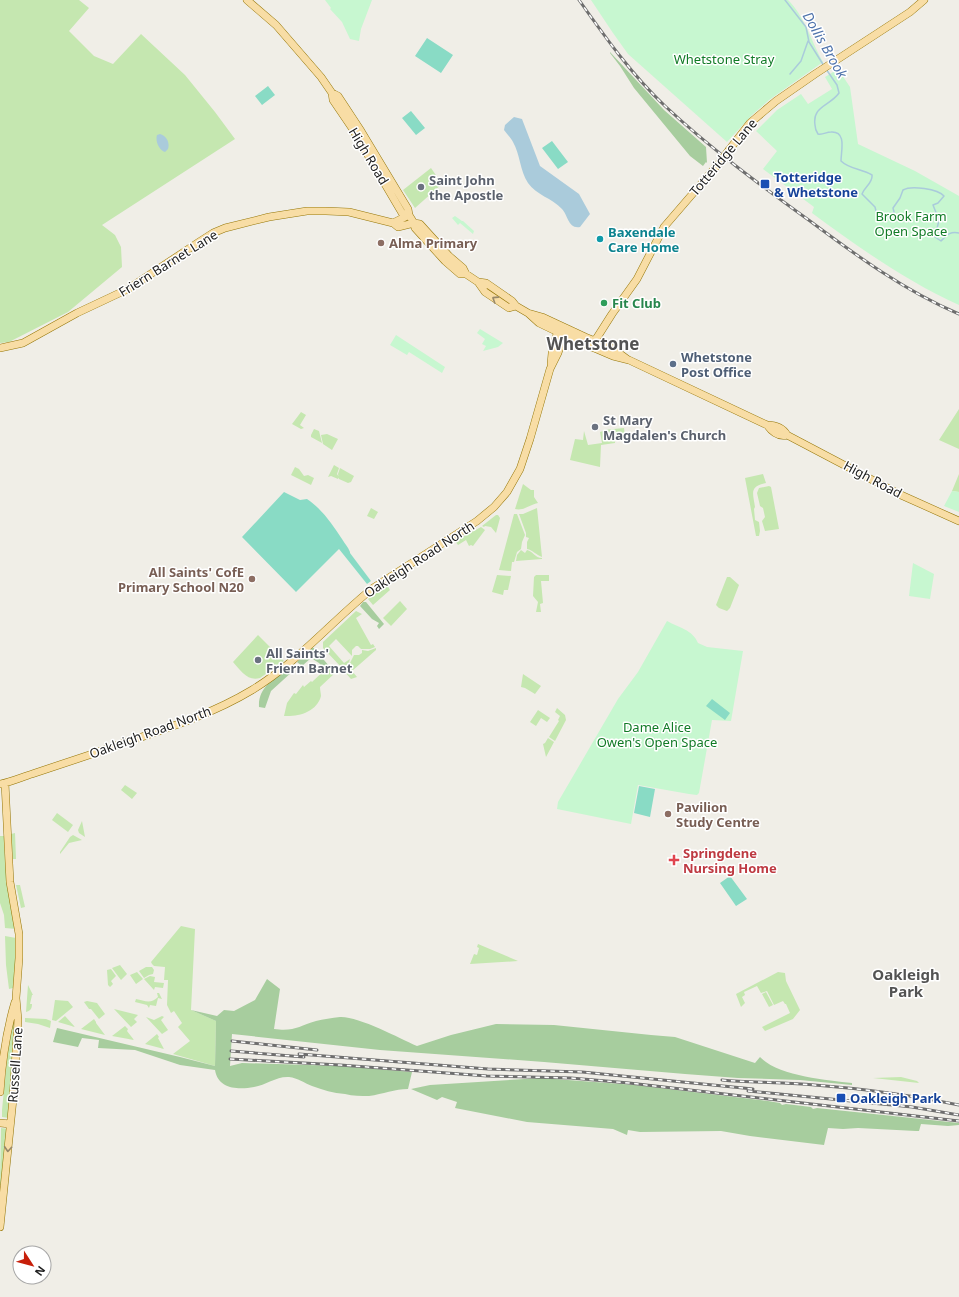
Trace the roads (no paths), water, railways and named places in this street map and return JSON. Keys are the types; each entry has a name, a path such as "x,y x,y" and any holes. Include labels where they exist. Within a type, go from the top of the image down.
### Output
{"main road":[{"name":"High Road","path":"246,0 282,31 321,77 332,94 338,96 408,209 415,228 445,261 460,274 466,274 478,282 486,283 512,301 516,306 528,313 539,323 562,330 593,344 616,350 629,360 767,425 771,430 782,436 787,435 901,495 959,521"},
{"name":"Totteridge Lane","path":"593,344 612,314 634,284 664,227 720,162 756,117 815,74 900,19 924,0"},
{"name":"Friern Barnet Lane","path":"0,348 28,340 77,313 128,289 213,233 225,228 269,217 308,211 350,212 393,223 398,227 414,223"},
{"path":"393,223 409,215"},
{"name":"Oakleigh Road North","path":"2,783 165,730 222,706 252,690 293,660 372,588 487,514 507,492 520,469 550,369 558,353 562,330"},
{"name":"Russell Lane","path":"0,1227 2,1190 13,1099 18,1020 16,998 19,958 19,934 10,875 2,783"},
{"name":"Russell Lane","path":"0,1092 5,1043 16,998"},
{"path":"0,1123 10,1124"}],"water":[{"path":"514,117 522,119 540,166 579,194 590,214 580,227 573,226 558,205 535,191 525,178 515,147 504,130 505,125"},
{"path":"160,134 166,138 168,142 169,147 165,152 159,147 157,142 157,135"}],"waterway":[{"name":"Dollis Brook","path":"785,0 806,27 809,42 824,66"},
{"path":"790,74 801,61 808,41"},
{"name":"Dollis Brook","path":"826,69 837,85 839,93 816,114 816,130 818,134 831,132 839,135 842,142 841,161 848,166 872,175 870,182 862,194 875,207 877,215 881,218 892,215 894,212 893,208 900,198 903,190 918,188 936,191 944,196 938,203 933,205 939,220 935,237 941,241 951,233 959,233"}],"railway":[{"path":"579,0 609,42 641,82 700,137 754,180 864,260 920,295 959,314"},
{"path":"232,1041 317,1050"},
{"path":"231,1051 304,1057"},
{"path":"299,1054 488,1069 582,1072 753,1089"},
{"path":"230,1059 340,1065 487,1076 571,1078 629,1083 959,1121"},
{"path":"722,1080 805,1084 849,1088 959,1105"},
{"path":"748,1091 912,1107 959,1115"}],"place":[{"name":"Totteridge & Whetstone","path":"765,184"},
{"name":"Saint John the Apostle","path":"421,187"},
{"name":"Baxendale Care Home","path":"600,239"},
{"name":"Alma Primary","path":"381,243"},
{"name":"Fit Club","path":"604,303"},
{"name":"Whetstone Post Office","path":"673,364"},
{"name":"St Mary Magdalen's Church","path":"595,427"},
{"name":"All Saints' CofE Primary School N20","path":"252,579"},
{"name":"All Saints' Friern Barnet","path":"258,660"},
{"name":"Pavilion Study Centre","path":"668,814"},
{"name":"Springdene Nursing Home","path":"674,860"},
{"name":"Oakleigh Park","path":"841,1098"}],"district":[{"name":"Whetstone","path":"593,344"},
{"name":"Oakleigh Park","path":"906,984"}],"park label":[{"name":"Whetstone Stray","path":"724,59"},
{"name":"Brook Farm Open Space","path":"911,224"},
{"name":"Dame Alice Owen's Open Space","path":"657,734"}]}
